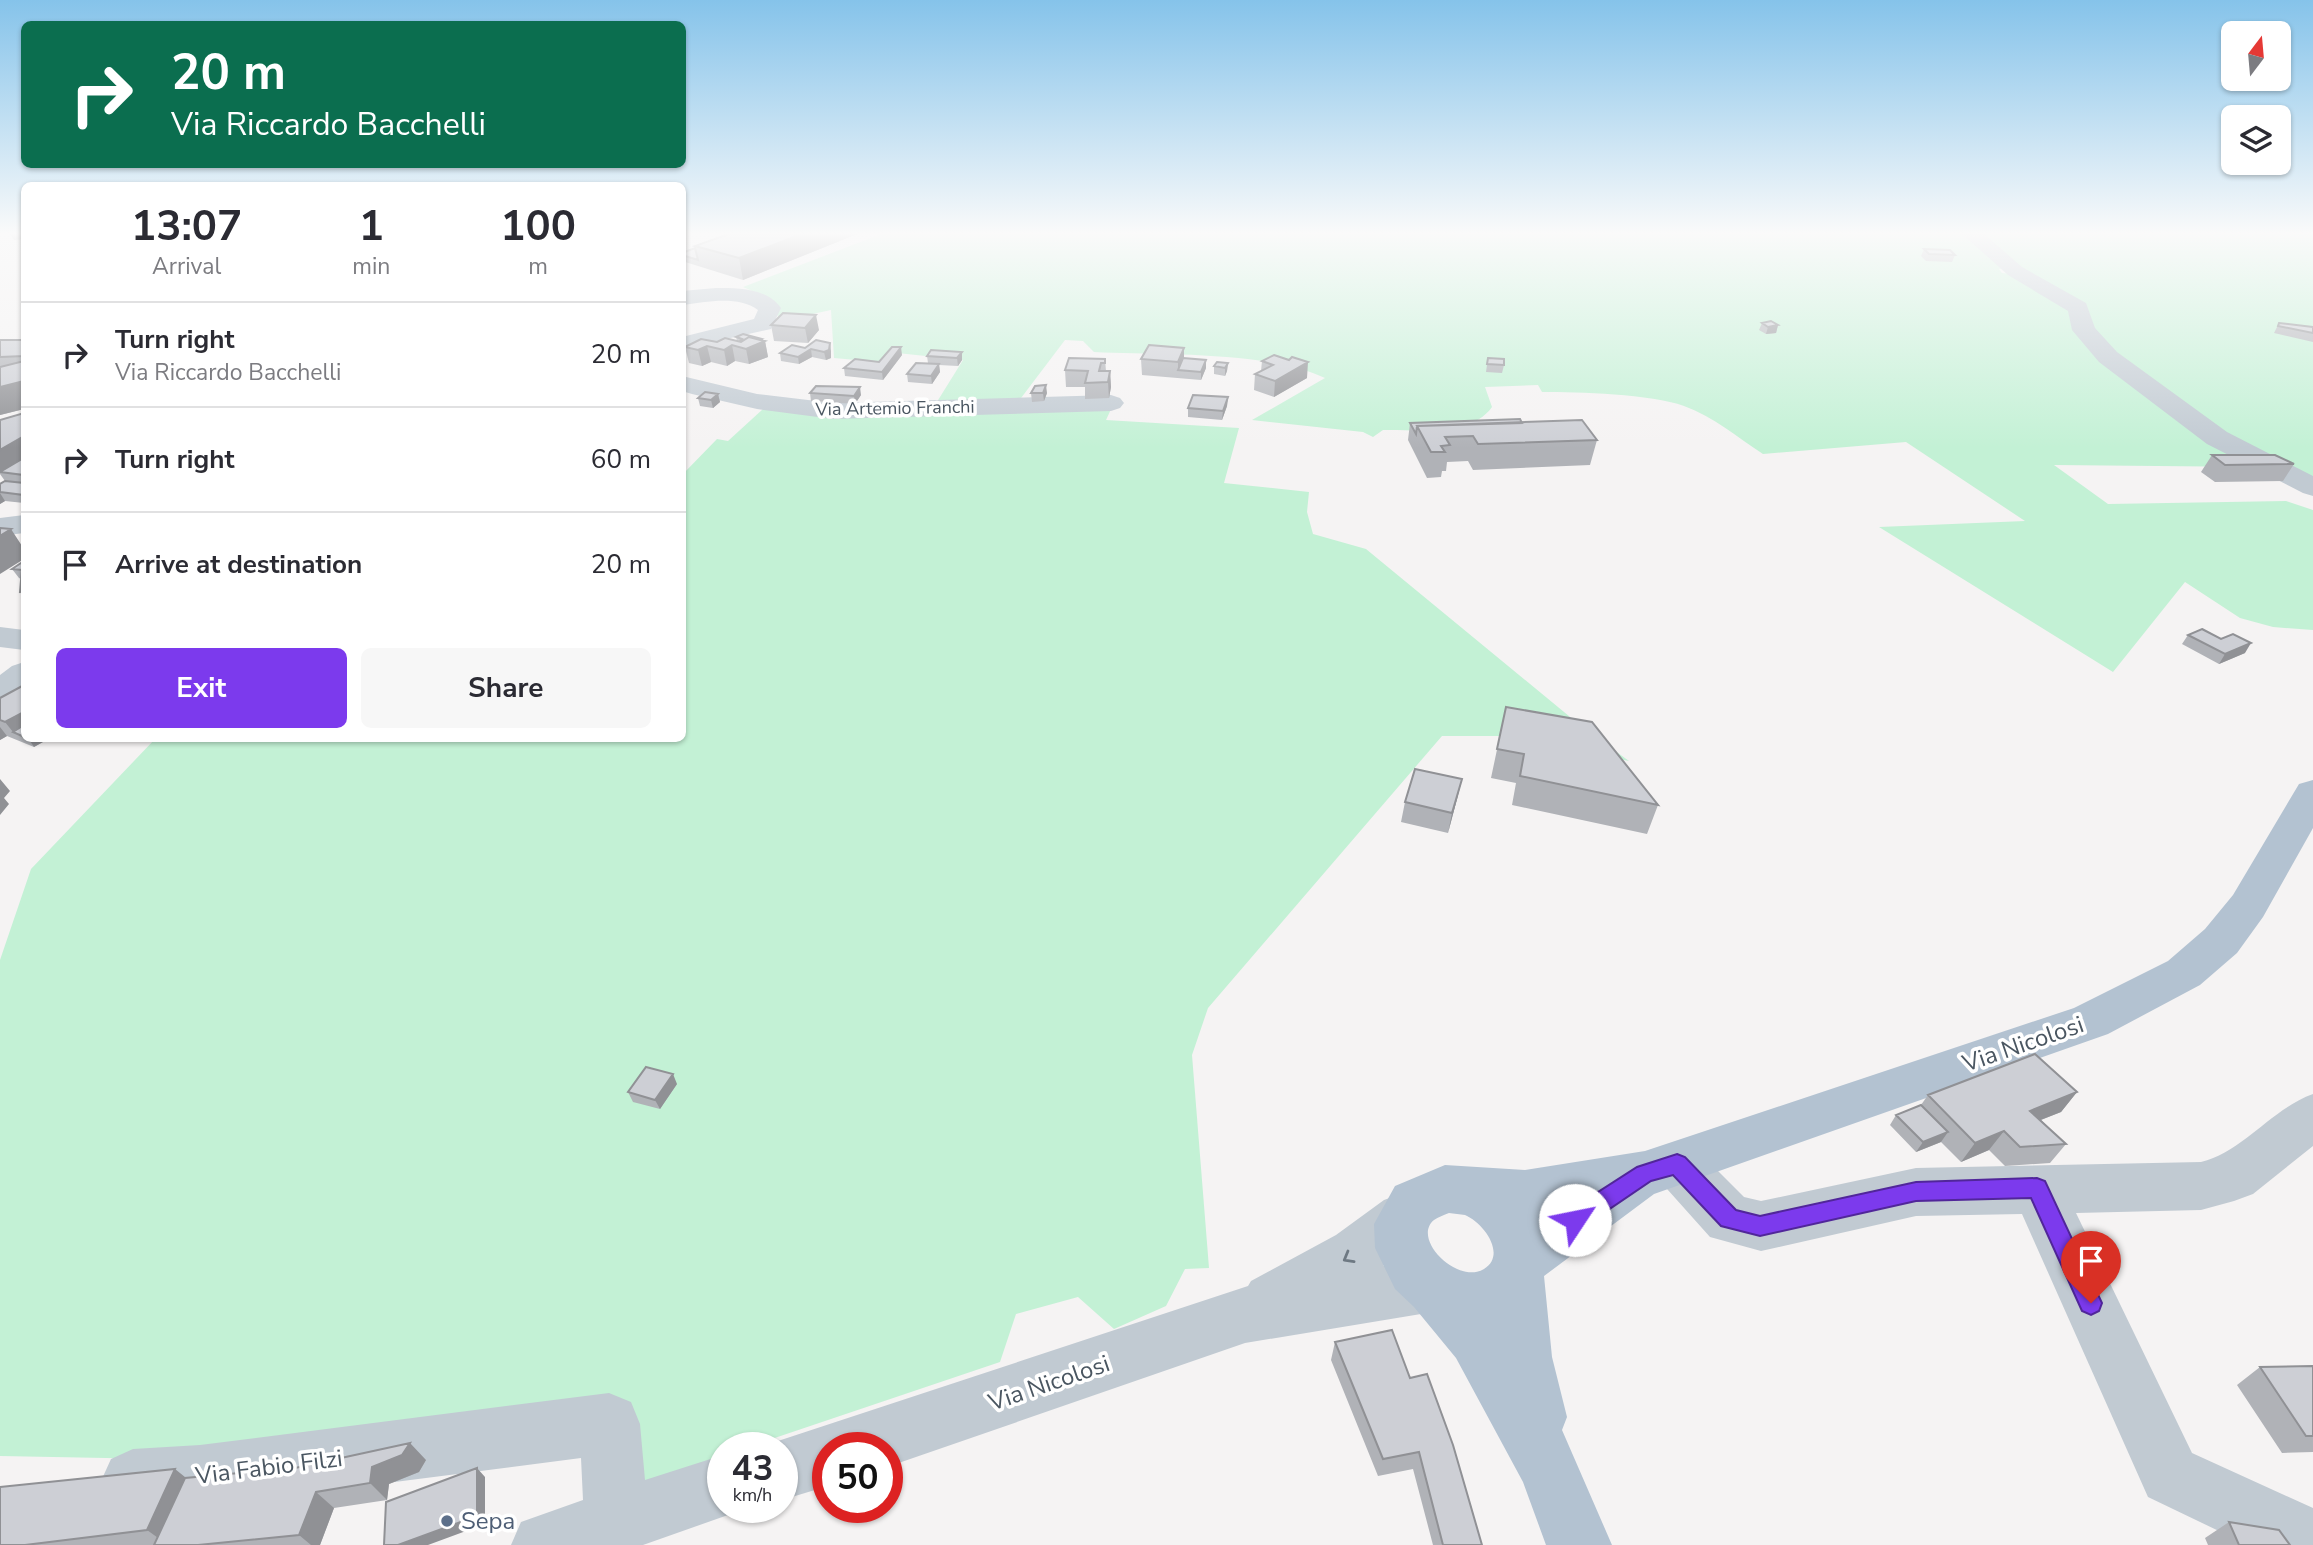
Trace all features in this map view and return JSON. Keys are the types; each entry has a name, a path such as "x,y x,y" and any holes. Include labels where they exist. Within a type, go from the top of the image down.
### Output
{"main road":[{"name":"Via Nicolosi","path":"1661,1169 2091,1021 2184,972 2221,941 2248,906 2313,793"},
{"path":"1579,1545 1548,1466 1477,1338 1409,1264 1402,1249 1404,1218 1413,1204 1427,1194 1445,1189 1525,1194 1661,1169"},
{"path":"1431,1288 1454,1298 1473,1300 1491,1297 1505,1289 1519,1268 1552,1235 1661,1169"},
{"path":"1465,1190 1500,1209 1513,1224 1520,1242 1523,1357 1548,1466"}],"street":[{"path":"686,344 711,335 764,324 770,308 764,304"},
{"path":"2071,304 2078,308 2084,330 2108,356 2206,430 2313,486"},
{"name":"Via Artemio Franchi","path":"686,384 731,398 833,411 1111,403"},
{"path":"0,527 21,524"},
{"path":"0,637 21,640"},
{"path":"0,692 21,675"},
{"path":"1661,1169 1729,1219 1760,1226 1916,1192 2200,1186 2234,1177 2313,1116"},
{"path":"2037,1188 2170,1475 2313,1542"},
{"path":"1245,1315 1356,1253 1404,1218"},
{"path":"1245,1315 1431,1288"},
{"name":"Via Nicolosi","path":"900,1432 1245,1315"},
{"name":"Via Fabio Filzi","path":"75,1485 200,1476 609,1424 617,1520"},
{"path":"544,1545 707,1492"}],"green space":[{"path":"772,304 2067,304 2072,307 2077,328 2260,467 2054,465 2108,504 2286,501 2313,510 2313,630 2273,627 2240,618 2185,582 2113,672 1879,527 2025,521 1906,442 1763,454 1725,428 1684,406 1634,396 1542,392 1538,385 1485,387 1492,407 1470,424 1442,430 1383,430 1373,437 1363,432 1252,420 1325,378 1301,369 1212,356 1094,352 1083,341 1065,340 1018,402 935,405 963,360 888,352 878,362 834,358 831,310 780,321"},
{"path":"2060,304 2313,304 2313,483 2220,436 2151,385"},
{"path":"1112,407 1106,420 1239,428 1224,483 1309,492 1307,512 1313,534 1366,549 1581,726 1629,761 1500,736 1442,736 1208,1008 1192,1055 1209,1268 1185,1269 1166,1306 1114,1329 1078,1297 1016,1314 1000,1362 792,1432 707,1432 707,1461 634,1486 623,1403 159,1459 0,1456 0,960 31,869 152,742 686,742 686,471 717,439 728,441 763,409"}],"building":[{"path":"783,313 816,315 805,328 771,325"},
{"path":"1771,321 1778,325 1768,327 1762,323"},
{"path":"2279,323 2313,327 2313,333 2278,326"},
{"path":"743,334 762,339 749,337 740,341 742,339 736,337"},
{"path":"749,337 765,341 746,349 732,345 724,350 707,346 698,350 686,347 701,339 717,342 725,338 741,342"},
{"path":"0,340 21,340 21,356 0,357"},
{"path":"816,340 830,343 829,350 824,352 811,349 798,357 780,353 792,345 805,348"},
{"path":"1149,345 1184,348 1178,362 1141,359"},
{"path":"892,347 901,347 882,372 844,368 855,359 879,362"},
{"path":"931,350 962,352 957,358 927,356"},
{"path":"1274,355 1308,362 1275,381 1255,374 1273,365 1262,361"},
{"path":"1069,358 1105,359 1099,371 1110,371 1108,382 1085,383 1088,371 1065,370"},
{"path":"1183,358 1206,360 1201,372 1178,370"},
{"path":"1488,358 1504,359 1504,365 1487,364"},
{"path":"21,362 21,382 0,387 0,367"},
{"path":"1217,362 1228,363 1225,368 1214,366"},
{"path":"916,363 939,364 931,376 907,374"},
{"path":"1046,385 1043,393 1031,393 1035,386"},
{"path":"816,386 860,387 854,396 810,393"},
{"path":"705,392 718,394 711,400 698,398"},
{"path":"1193,395 1228,397 1223,411 1188,408"},
{"path":"21,414 21,438 0,450 0,420"},
{"path":"1520,419 1522,423 1417,426 1416,434 1410,423"},
{"path":"1582,420 1597,440 1478,444 1473,436 1445,437 1450,445 1441,446 1445,452 1431,452 1417,426"},
{"path":"2212,455 2275,455 2294,464 2225,465"},
{"path":"21,460 21,475 0,472"},
{"path":"5,481 21,483 21,495 0,492 0,484"},
{"path":"0,528 11,529 0,536"},
{"path":"21,563 21,570 12,569"},
{"path":"2202,629 2221,639 2233,634 2251,643 2225,654 2188,635"},
{"path":"21,687 21,714 5,722 0,720 0,698"},
{"path":"1506,707 1592,722 1658,805 1520,776 1524,754 1497,749"},
{"path":"21,727 21,736 13,732"},
{"path":"1415,769 1462,779 1452,813 1405,802"},
{"path":"2035,1054 2077,1092 2030,1111 2066,1144 2020,1147 2004,1131 1975,1143 1928,1095"},
{"path":"646,1067 673,1074 655,1100 628,1092"},
{"path":"1921,1105 1948,1132 1923,1142 1896,1115"},
{"path":"1392,1330 1410,1378 1427,1374 1453,1445 1482,1545 1443,1545 1419,1452 1383,1459 1335,1342"},
{"path":"2313,1366 2313,1436 2306,1436 2260,1367"},
{"path":"410,1443 402,1455 372,1467 370,1483 316,1492 299,1535 198,1545 154,1545 185,1478 295,1468"},
{"path":"477,1468 477,1516 398,1545 384,1545 386,1502"},
{"path":"175,1469 147,1530 25,1545 0,1545 0,1487"},
{"path":"2229,1522 2279,1530 2290,1545 2239,1545"}],"place":[{"name":"Sepa","path":"447,1521"}],"route":[{"path":"1575,1220 1645,1174 1677,1164 1729,1219 1760,1226 1916,1192 2037,1188 2091,1303"}]}
